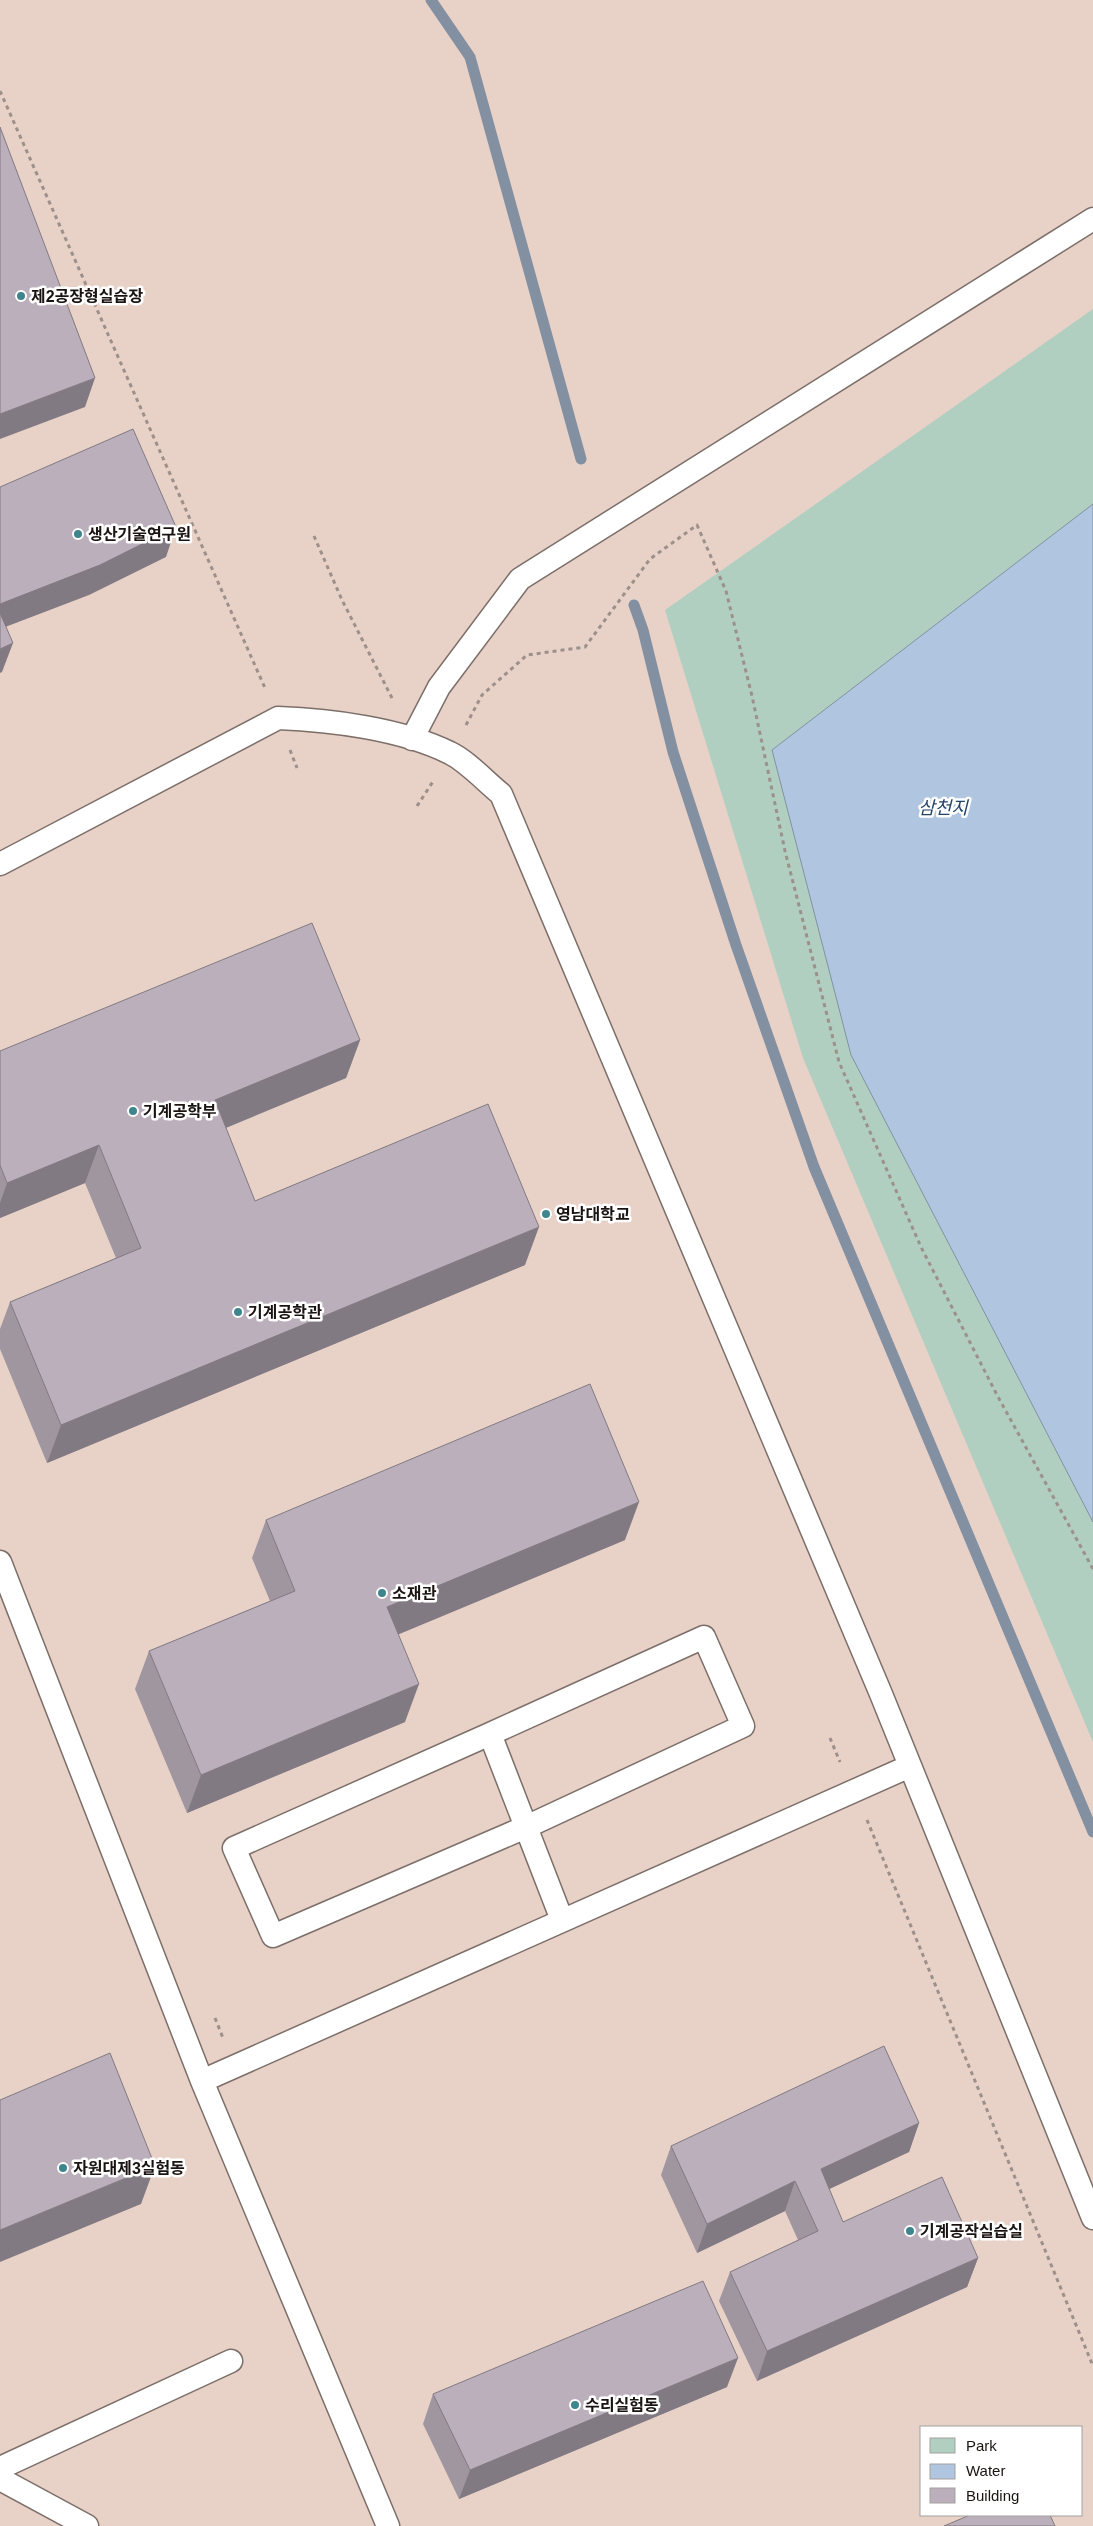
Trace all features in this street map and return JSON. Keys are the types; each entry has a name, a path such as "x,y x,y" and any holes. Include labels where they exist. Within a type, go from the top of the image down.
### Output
{"lane":[{"path":"412,739 438,687 520,580 1093,219"},
{"path":"0,864 278,718 324,720 412,739 452,754 501,794 910,1766 1093,2218"},
{"path":"0,1562 202,2081 388,2526"},
{"path":"704,1637 744,1726 526,1827 273,1936 234,1848 490,1734 704,1637"},
{"path":"490,1734 562,1920"},
{"path":"202,2081 910,1766"},
{"path":"0,2468 231,2361"},
{"path":"0,2479 87,2526"}],"path":[{"path":"0,91 278,718 297,768"},
{"path":"417,806 452,754 482,695 527,655 585,646 650,559 697,525 726,591 752,696 785,851 839,1062 921,1247 997,1395 1093,1570"},
{"path":"314,536 342,600 412,739"},
{"path":"830,1738 873,1833 1093,2366"}],"shaded area":[{"name":"영남대학교","path":"0,0 1093,0 1093,2526 0,2526"}],"green space":[{"path":"1093,309 1093,1742 803,1058 665,610"}],"water":[{"name":"삼천지","path":"1093,504 1093,1522 851,1055 772,750"}],"building":[{"name":"제2공장형실습장","path":"0,127 95,378 0,414"},
{"name":"생산기술연구원","path":"133,429 176,527 100,565 0,604 0,487"},
{"path":"0,613 13,643 0,649"},
{"path":"312,923 360,1040 215,1100 255,1201 488,1104 539,1227 61,1425 10,1302 141,1248 99,1145 7,1183 0,1165 0,1051"},
{"name":"소재관","path":"590,1384 639,1502 387,1607 419,1684 201,1775 149,1651 295,1591 266,1520"},
{"name":"기계공작실습실","path":"884,2046 919,2123 821,2169 843,2222 942,2177 978,2258 767,2351 730,2272 818,2231 795,2181 707,2224 671,2146"},
{"name":"자원대제3실험동","path":"110,2053 155,2166 0,2230 0,2100"},
{"name":"수리실험동","path":"703,2281 738,2358 470,2470 433,2394"},
{"path":"968,2516 1050,2516 1055,2526 944,2526"}],"waterway":[{"path":"431,0 470,57 581,459"},
{"path":"634,605 643,630 673,752 736,945 814,1167 1093,1832"}],"place":[{"name":"제2공장형실습장","path":"21,296"},
{"name":"생산기술연구원","path":"78,534"},
{"name":"기계공학부","path":"133,1111"},
{"name":"영남대학교","path":"546,1214"},
{"name":"기계공학관","path":"238,1312"},
{"name":"소재관","path":"382,1593"},
{"name":"자원대제3실험동","path":"63,2168"},
{"name":"기계공작실습실","path":"910,2231"},
{"name":"수리실험동","path":"575,2405"}]}
